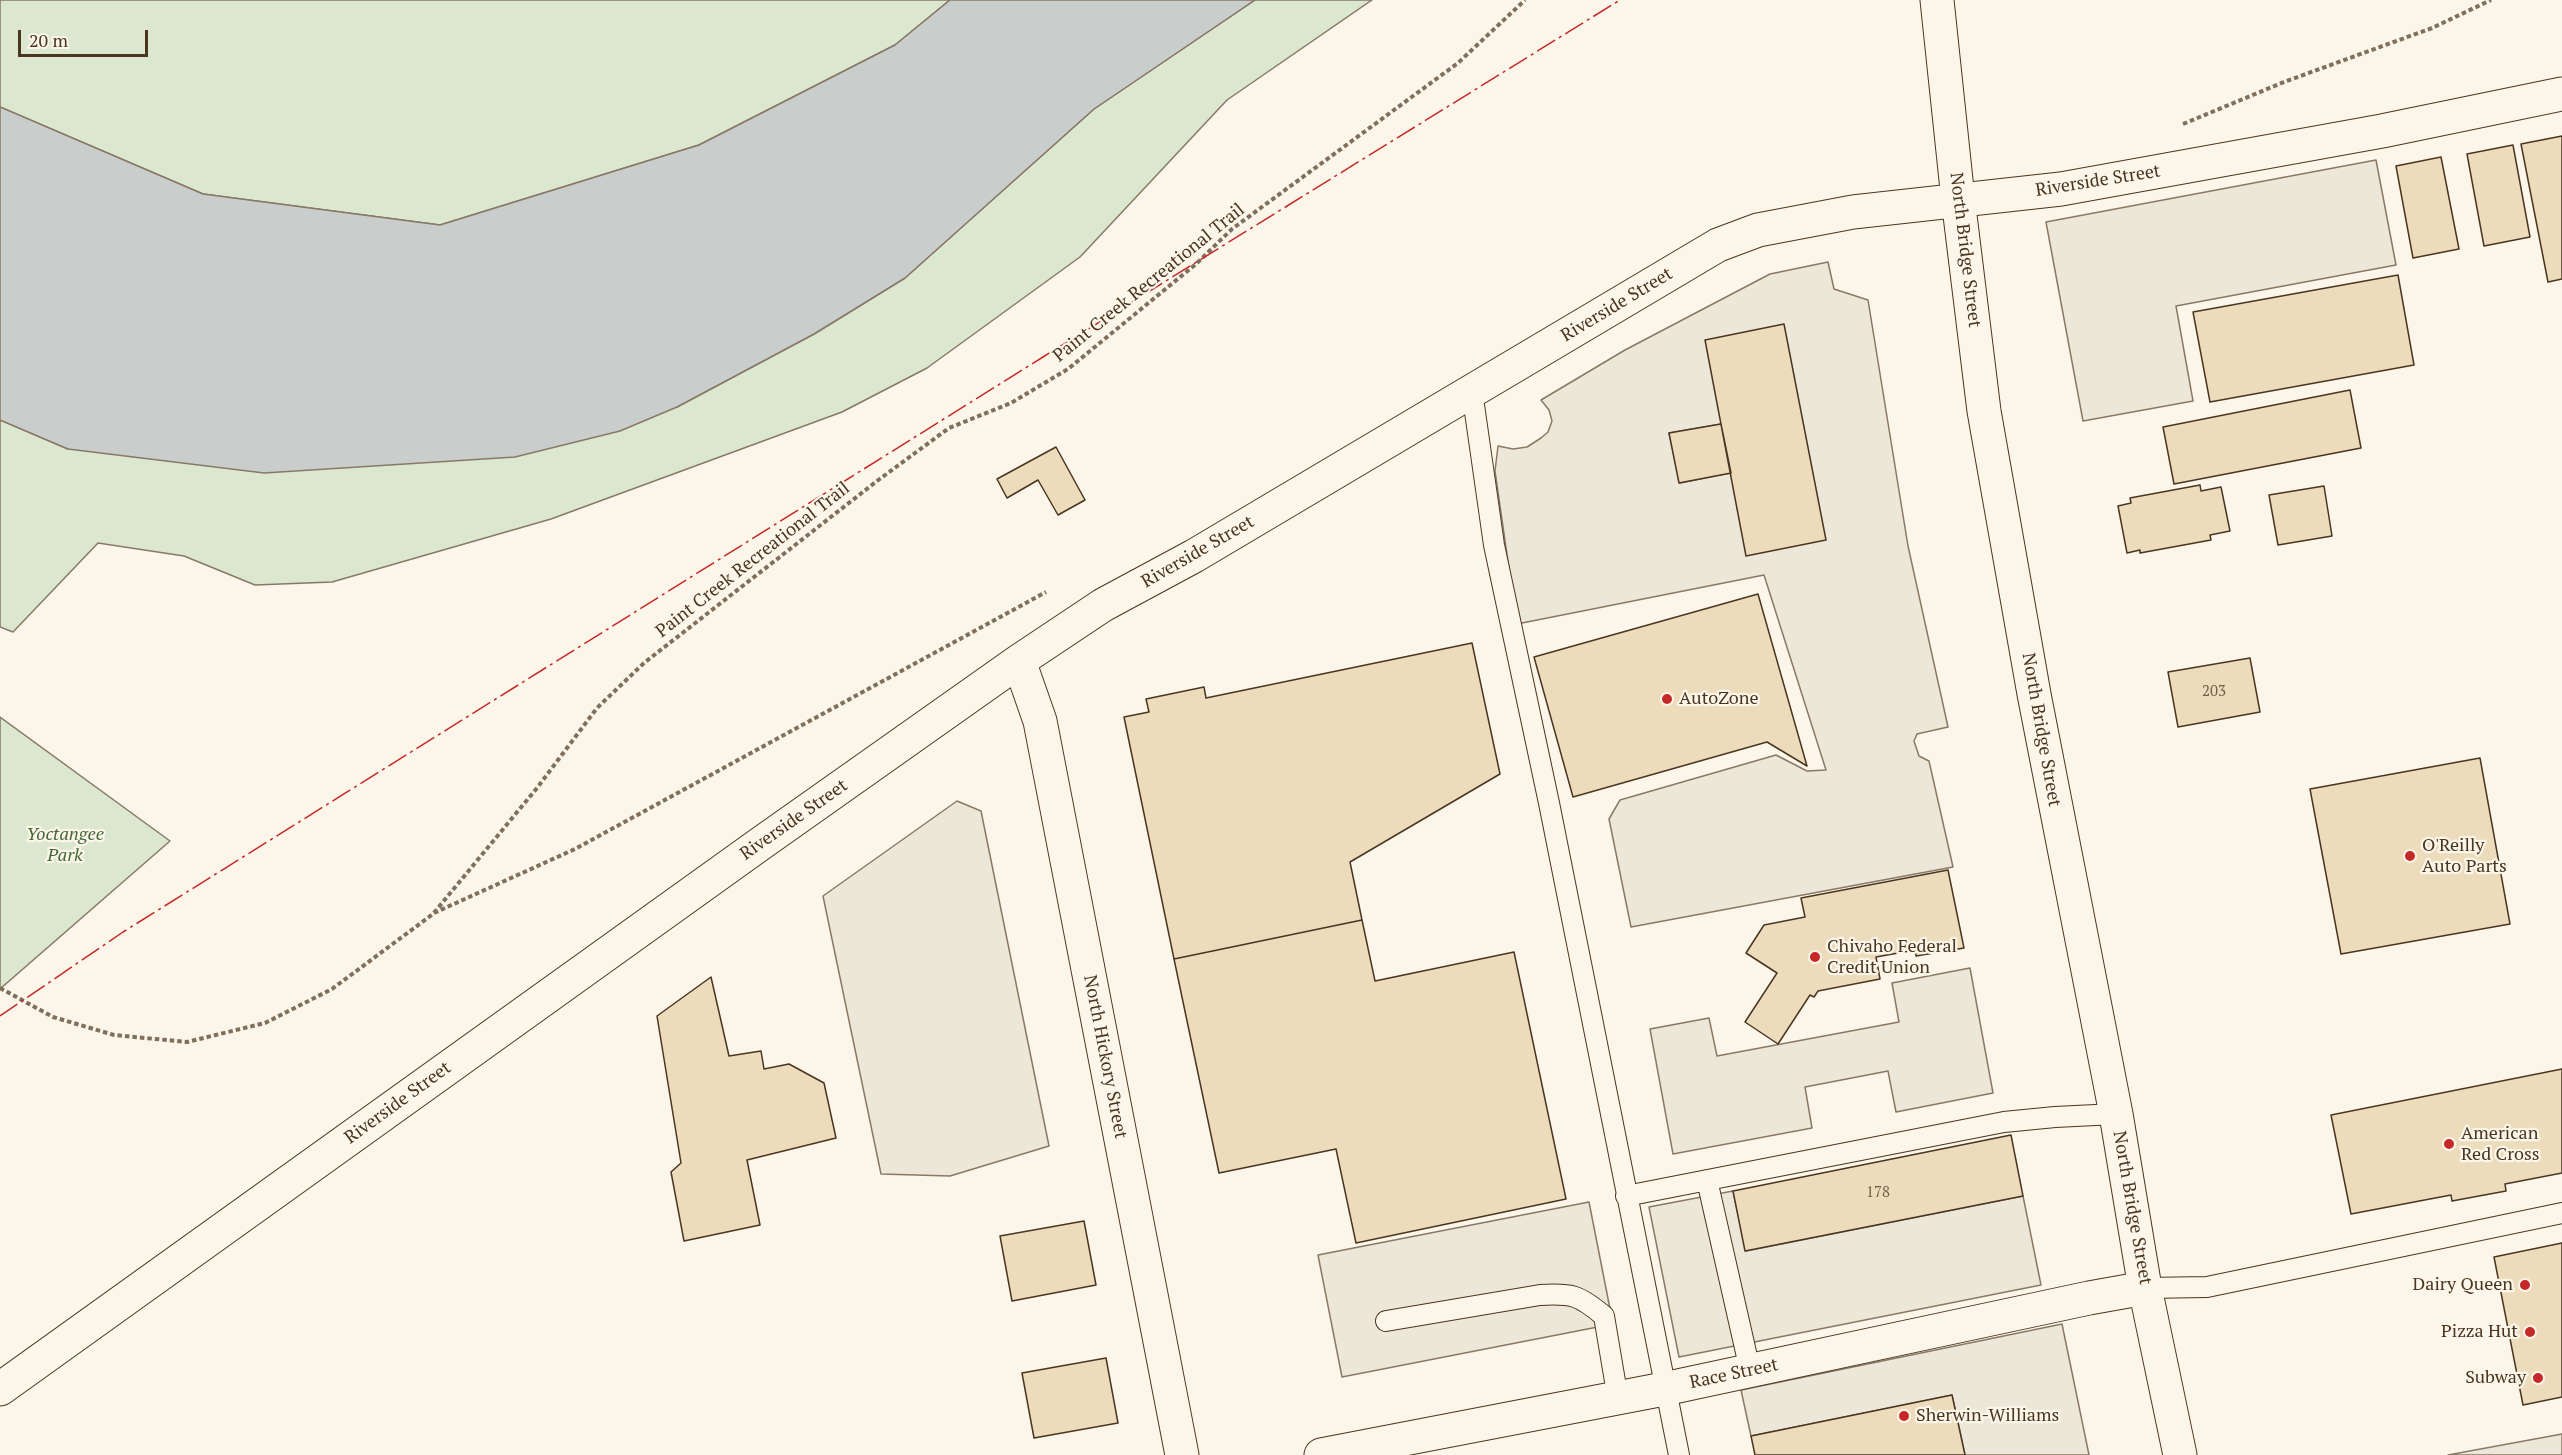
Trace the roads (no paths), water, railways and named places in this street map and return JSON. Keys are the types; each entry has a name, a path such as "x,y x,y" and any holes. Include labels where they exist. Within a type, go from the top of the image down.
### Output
{"street":[{"name":"North Bridge Street","path":"1937,0 1984,411 2034,694 2116,1114 2145,1288 2180,1455"},
{"name":"Riverside Street","path":"6,1382 1019,661 1104,605 1194,556 1718,245 1758,230 1842,214 2061,189 2382,131 2562,94"},
{"name":"North Hickory Street","path":"1019,661 1040,721 1182,1455"},
{"name":"Race Street","path":"1321,1455 1618,1399 2145,1288"}],"lane":[{"path":"1472,391 1494,545 1549,803 1664,1389 1679,1455"},
{"path":"1626,1196 2004,1122 2116,1114"},
{"path":"1707,1180 1750,1370"},
{"path":"2145,1288 2207,1287 2562,1213"},
{"path":"1386,1321 1540,1295 1563,1293 1584,1299 1604,1316 1618,1399"}],"place":[{"name":"AutoZone","path":"1667,699"},
{"name":"O'Reilly Auto Parts","path":"2410,856"},
{"name":"Chivaho Federal Credit Union","path":"1815,957"},
{"name":"American Red Cross","path":"2449,1144"},
{"name":"Dairy Queen","path":"2525,1285"},
{"name":"Pizza Hut","path":"2530,1332"},
{"name":"Subway","path":"2538,1378"},
{"name":"Sherwin-Williams","path":"1904,1416"}],"park label":[{"name":"Yoctangee Park","path":"65,845"}]}
